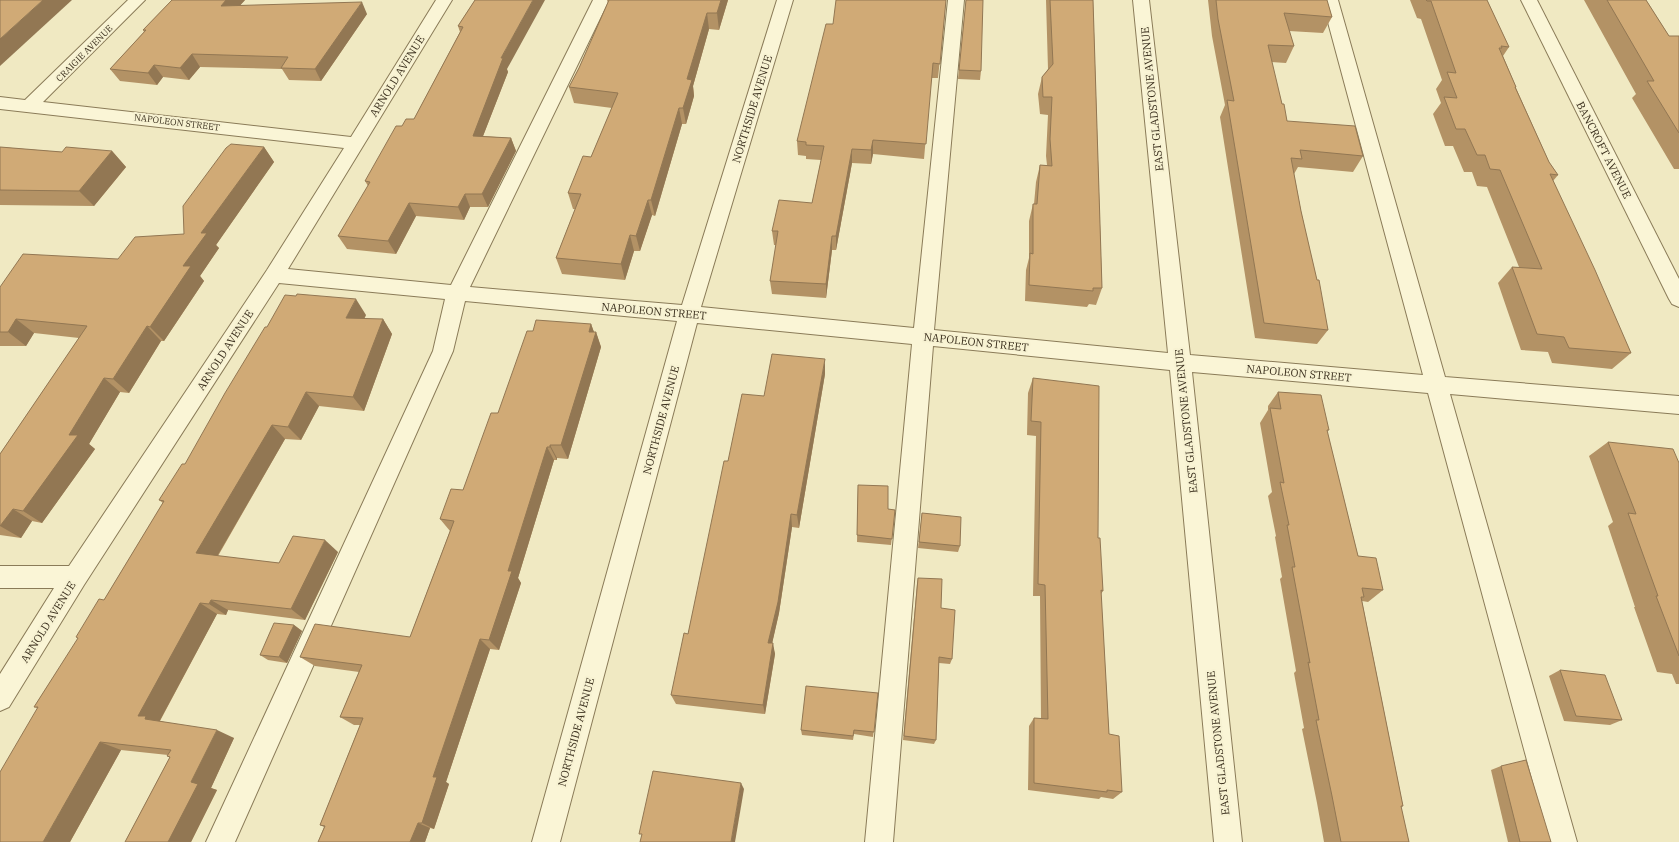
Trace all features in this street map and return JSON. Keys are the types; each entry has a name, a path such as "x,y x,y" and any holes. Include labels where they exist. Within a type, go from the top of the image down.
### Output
{"street":[{"name":"CRAIGIE AVENUE","path":"30,105 137,0"},
{"name":"ARNOLD AVENUE","path":"0,698 75,577 274,275 444,0"},
{"path":"220,842 443,351 457,293 601,0"},
{"name":"NORTHSIDE AVENUE","path":"546,842 689,314 785,0"},
{"path":"879,842 923,337 956,0"},
{"name":"EAST GLADSTONE AVENUE","path":"1141,0 1180,363 1228,842"},
{"path":"1330,0 1563,842"},
{"name":"BANCROFT AVENUE","path":"1529,0 1679,299"},
{"name":"NAPOLEON STREET","path":"0,103 30,105 355,143"},
{"name":"NAPOLEON STREET","path":"274,275 689,314 1180,363 1679,405"},
{"path":"0,577 75,577"}],"building":[{"path":"0,0 43,0 0,39"},
{"path":"172,0 226,0 221,6 362,2 315,69 281,68 288,57 192,54 180,68 154,65 148,73 110,69 146,30 143,30"},
{"path":"475,0 533,0 501,58 503,58 473,136 511,138 482,194 465,194 458,207 409,203 388,241 338,236 370,182 365,181 396,126 402,126 406,119 414,119 463,27 458,26"},
{"path":"609,0 721,0 717,13 707,13 687,79 692,80 683,108 679,108 651,200 648,200 636,236 630,235 621,264 556,258 581,194 568,193 583,156 591,157 618,93 569,87"},
{"path":"836,0 946,0 940,64 933,63 926,144 873,140 871,150 852,149 836,236 832,236 826,284 770,281 778,231 772,231 779,200 812,203 824,146 806,145 806,142 797,141 826,24 833,24"},
{"path":"966,0 983,0 981,71 959,70"},
{"path":"1050,0 1093,0 1102,288 1093,288 1093,291 1029,285 1030,253 1033,254 1033,204 1037,204 1040,165 1052,166 1050,139 1052,97 1043,97 1042,77 1053,64"},
{"path":"1216,0 1327,0 1332,17 1284,13 1294,46 1268,45 1282,104 1284,104 1287,121 1355,126 1363,156 1300,150 1302,159 1291,158 1301,211 1317,280 1319,280 1328,330 1264,323 1227,100 1234,101 1218,19"},
{"path":"1426,0 1487,0 1509,47 1501,46 1502,48 1499,48 1549,162 1558,175 1550,174 1595,270 1631,353 1569,348 1564,337 1537,334 1512,267 1542,269 1500,170 1490,169 1485,155 1477,155 1465,129 1456,129 1444,97 1457,98 1447,72 1456,73 1431,1"},
{"path":"1607,0 1646,0 1669,36 1679,36 1679,133 1647,81 1654,81"},
{"path":"231,144 264,147 201,233 207,233 183,266 191,266 150,327 147,326 113,379 104,378 69,435 78,435 23,511 13,509 0,526 0,454 87,326 16,319 8,332 0,332 0,287 23,254 118,259 135,237 184,234 183,206 226,148"},
{"path":"0,147 62,152 66,147 112,151 79,191 0,190"},
{"path":"297,294 356,299 346,318 383,319 353,397 306,392 288,427 272,425 196,553 279,563 293,536 325,540 291,609 211,600 209,604 200,603 138,716 146,716 145,719 217,730 191,782 198,784 168,842 125,842 170,757 167,756 171,750 100,742 43,842 0,842 0,772 38,707 34,707 78,638 76,637 99,599 104,600 164,501 159,500 182,464 185,464 225,393 265,327 267,327 285,295 296,296"},
{"path":"536,320 591,324 589,332 596,332 561,445 550,445 550,447 547,447 508,571 512,571 489,640 480,639 433,777 437,777 422,823 418,823 410,842 318,842 325,826 320,825 363,718 340,717 362,665 300,657 315,624 410,637 454,521 440,519 451,489 463,490 491,413 498,413 527,331 533,331"},
{"path":"772,354 825,359 797,515 791,514 778,602 768,643 773,643 763,705 671,695 684,633 688,634 724,461 728,461 742,394 764,396"},
{"path":"1033,378 1099,386 1098,538 1100,538 1103,591 1101,590 1109,734 1119,736 1122,792 1107,790 1107,792 1034,783 1034,718 1048,719 1045,585 1038,584 1041,422 1031,421"},
{"path":"1278,392 1321,395 1329,430 1327,430 1358,556 1376,558 1383,590 1362,588 1364,597 1361,597 1409,842 1341,842 1316,720 1319,720 1292,567 1295,567 1287,525 1289,525 1280,482 1284,483 1270,408 1281,409"},
{"path":"1608,442 1673,449 1679,463 1679,656 1656,596 1658,596 1628,513 1636,514"},
{"path":"858,485 888,486 888,509 895,510 892,539 857,535"},
{"path":"922,513 961,517 960,546 919,542"},
{"path":"918,578 942,579 941,608 955,610 952,659 939,657 936,740 904,736"},
{"path":"274,623 294,625 279,657 260,655"},
{"path":"1560,670 1605,675 1622,720 1576,716"},
{"path":"806,686 878,693 874,732 854,730 853,736 801,730"},
{"path":"1526,760 1551,842 1520,842 1501,766"},
{"path":"653,771 741,783 731,842 640,842 642,834 639,834"}]}
